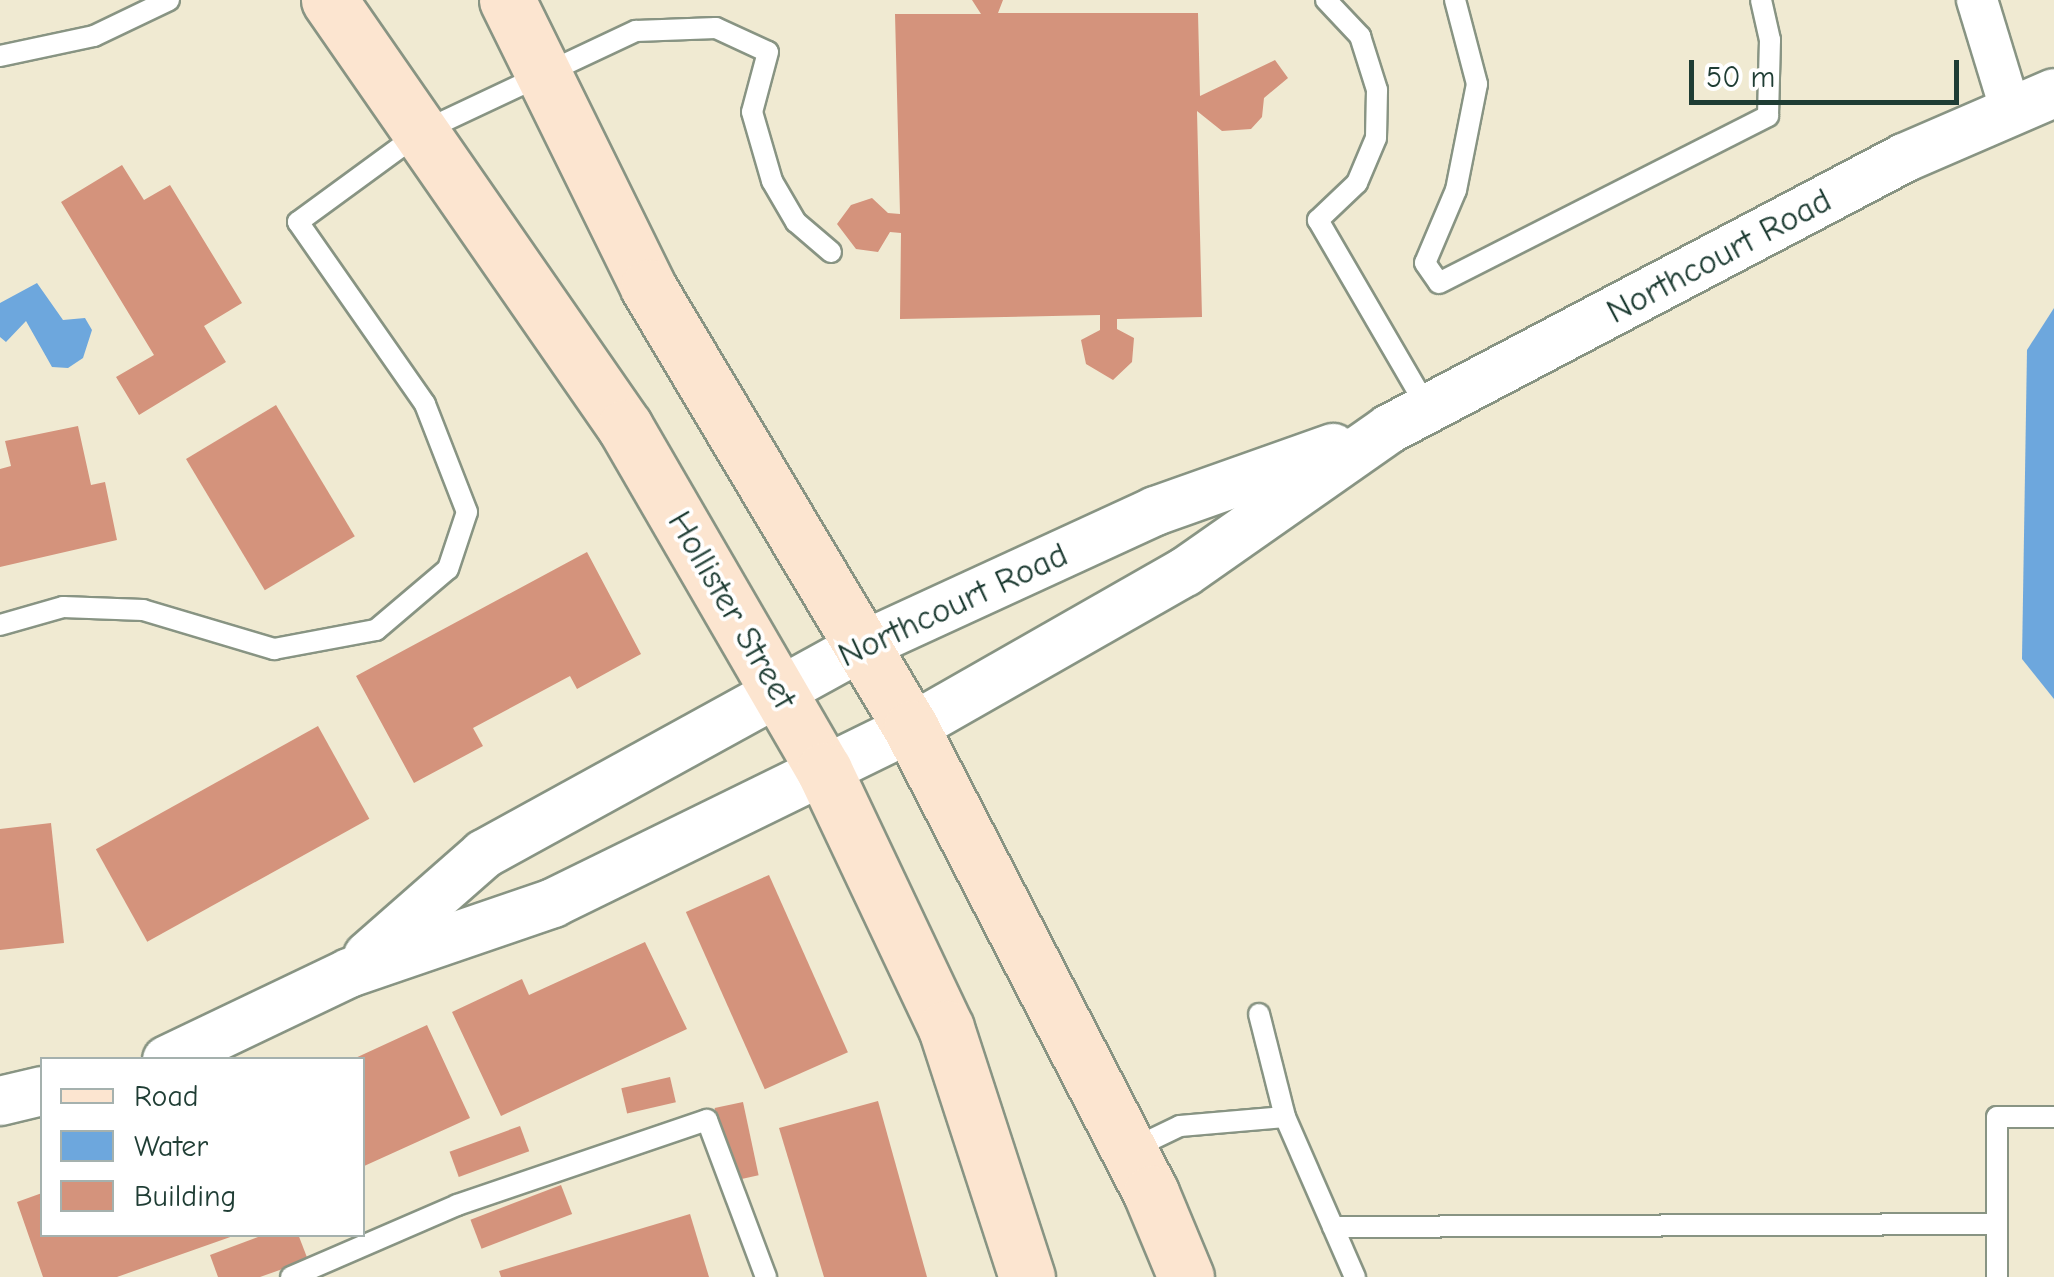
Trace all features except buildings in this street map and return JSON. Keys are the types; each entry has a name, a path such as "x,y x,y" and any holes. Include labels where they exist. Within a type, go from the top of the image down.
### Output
{"main road":[{"name":"Hollister Street","path":"329,0 625,427 824,770 946,1028 1027,1277"},
{"path":"507,0 648,287 911,728 1128,1151 1186,1277"}],"street":[{"path":"1977,0 2011,111"},
{"name":"Northcourt Road","path":"173,1057 349,973 554,903 911,728 1185,572 1408,419 1904,158 2054,93"},
{"name":"Northcourt Road","path":"349,973 484,854 862,646 1155,510 1408,419"},
{"path":"0,1101 40,1092"}],"lane":[{"path":"0,56 94,36 168,0"},
{"path":"1326,0 1360,36 1377,90 1376,138 1358,183 1318,220 1408,419"},
{"path":"1455,0 1477,84 1456,190 1424,263 1439,284 1768,116 1770,40 1761,0"},
{"path":"0,625 63,608 143,610 274,649 376,630 448,569 467,512 425,404 298,222 420,132 636,30 716,28 768,52 752,112 772,181 796,222 831,252"},
{"path":"1260,1014 1285,1117 1355,1277"},
{"path":"1128,1151 1180,1126 1285,1117"},
{"path":"1998,1277 1997,1117 2054,1117"},
{"path":"291,1277 457,1205 706,1120 766,1277"},
{"path":"1333,1227 1997,1224"}],"water":[{"path":"37,283 63,320 85,318 92,330 83,358 68,368 52,367 26,321 6,342 0,337 0,303"},
{"path":"2054,308 2054,699 2022,659 2027,350"}]}
